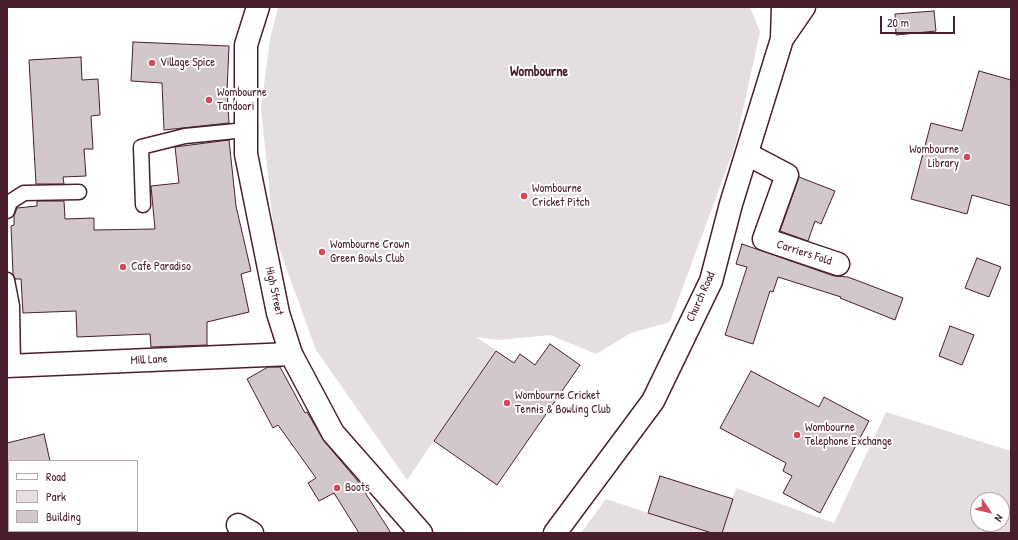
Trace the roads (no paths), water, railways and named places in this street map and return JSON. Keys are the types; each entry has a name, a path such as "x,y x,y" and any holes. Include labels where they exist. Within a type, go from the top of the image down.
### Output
{"street":[{"name":"High Street","path":"258,7 246,45 246,154 278,313 291,354 334,433 414,531"},
{"name":"Church Road","path":"549,533 560,526 653,401 711,281 731,204 782,39 783,7"},
{"path":"782,39 804,7"},
{"name":"Carriers Fold","path":"747,154 787,175 764,239 838,264"},
{"name":"Mill Lane","path":"10,366 291,354"}],"lane":[{"path":"143,205 141,147 185,136 246,130"},
{"path":"7,211 10,202 24,193 79,192"},
{"path":"7,280 12,306 10,366"}],"place":[{"name":"Village Spice","path":"152,63"},
{"name":"Wombourne Tandoori","path":"209,100"},
{"name":"Wombourne Library","path":"967,157"},
{"name":"Wombourne Cricket Pitch","path":"524,196"},
{"name":"Wombourne Crown Green Bowls Club","path":"322,252"},
{"name":"Cafe Paradiso","path":"123,267"},
{"name":"Wombourne Cricket Tennis & Bowling Club","path":"507,403"},
{"name":"Wombourne Telephone Exchange","path":"797,435"},
{"name":"Boots","path":"337,488"}],"district":[{"name":"Wombourne","path":"539,72"}]}
